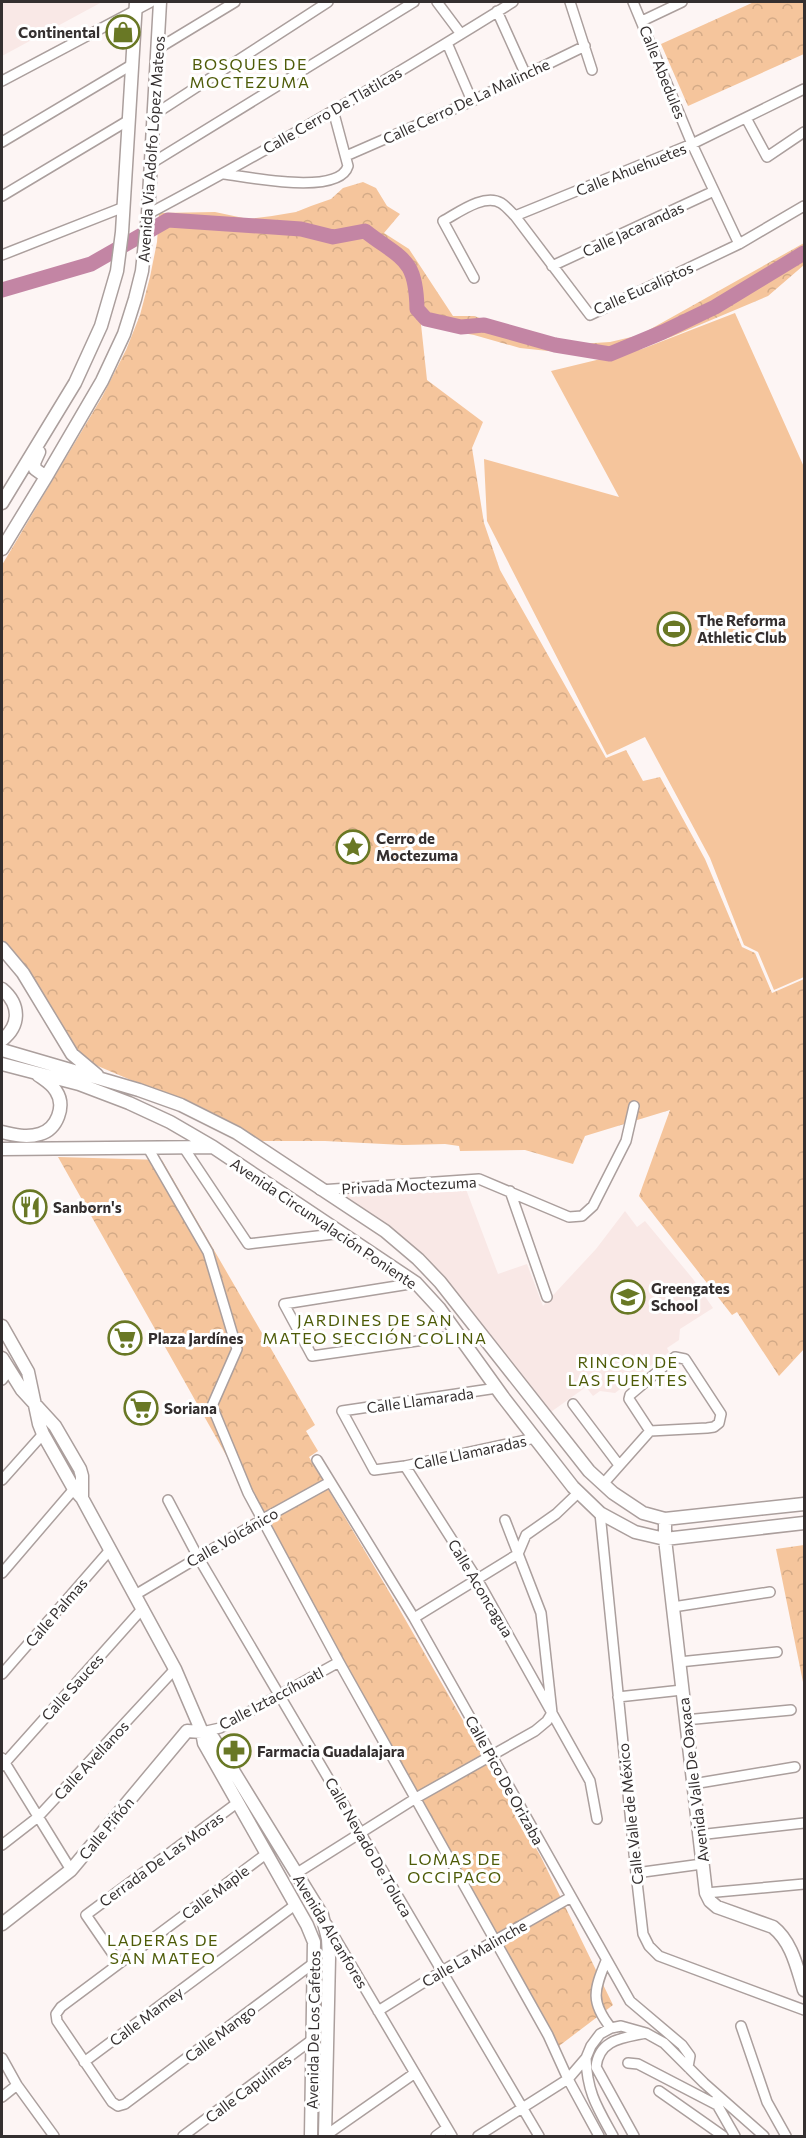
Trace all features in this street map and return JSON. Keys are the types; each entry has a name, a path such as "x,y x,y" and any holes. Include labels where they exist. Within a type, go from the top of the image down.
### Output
{"main road":[{"name":"Avenida Via Adolfo López Mateos","path":"2,549 102,381 124,334 142,271 148,220 160,2"},
{"name":"Avenida Via Adolfo López Mateos","path":"2,502 75,383 101,326 117,271 124,207 136,6"},
{"path":"46,477 37,471 34,463 51,423"},
{"path":"2,948 22,973 72,1054 103,1079"},
{"path":"2,989 12,999 16,1009 14,1026 2,1040"},
{"name":"Avenida Circunvalación Poniente","path":"2,1050 103,1079 181,1105 237,1133 385,1231 441,1282 589,1471 643,1513 665,1519 804,1504"},
{"name":"Avenida Circunvalación Poniente","path":"2,1064 79,1084 170,1122 213,1147 416,1283 459,1335 564,1475 600,1513 635,1532 665,1539 804,1523"},
{"path":"2,1132 32,1136 48,1130 56,1121 60,1102 58,1093 53,1086 33,1071"},
{"path":"2,1149 213,1147"},
{"name":"Avenida Alcanfores","path":"2,1326 28,1372 43,1434 80,1490 175,1669 202,1732 204,1743 307,1925"},
{"name":"Avenida Alcanfores","path":"2,1358 5,1376 34,1402 55,1426 80,1469 80,1490"},
{"path":"564,1475 577,1470 581,1460"},
{"path":"576,1490 579,1477 589,1471"},
{"path":"707,1515 708,1535"},
{"name":"Avenida Valle De Oaxaca","path":"665,1519 665,1539 706,1893"},
{"name":"Calle Piñón","path":"2,1924 71,1870 187,1731 202,1732"},
{"name":"Avenida Alcanfores","path":"202,1732 213,1738 322,1915"},
{"path":"706,1893 717,1907 780,1933 790,1948 804,1990"},
{"path":"307,1925 322,1915"},
{"name":"Avenida De Los Cafetos","path":"322,1915 328,1939 329,1958 325,2136"},
{"name":"Avenida De Los Cafetos","path":"307,1925 314,1942 315,1962 311,2136"}],"street":[{"path":"2,81 136,6 151,2"},
{"path":"159,48 235,2"},
{"path":"155,114 328,2"},
{"path":"152,163 414,2"},
{"path":"438,2 461,34"},
{"name":"Calle Cerro De Tlatilcas","path":"148,220 513,2"},
{"path":"570,2 592,70"},
{"name":"Calle Abedules","path":"633,2 693,144 739,244"},
{"path":"642,21 682,2"},
{"path":"497,11 525,74"},
{"path":"447,43 471,100"},
{"name":"Calle Cerro De La Malinche","path":"346,156 585,46"},
{"path":"2,142 133,64"},
{"name":"Calle Ahuehuetes","path":"515,216 693,144 804,89"},
{"path":"224,174 314,184 339,178 346,173 348,166 333,110"},
{"path":"746,118 767,157 804,132"},
{"path":"2,196 129,120"},
{"name":"Calle Jacarandas","path":"552,266 714,191"},
{"path":"474,279 443,221 483,201 492,200 500,202 515,216"},
{"name":"Calle Eucaliptos","path":"515,216 591,315 739,244 804,206"},
{"path":"2,255 124,207"},
{"name":"Privada Moctezuma","path":"320,1190 479,1179 569,1217 582,1216 593,1206 626,1141 634,1106"},
{"path":"148,1148 208,1252 237,1349 212,1406 248,1493 339,1662 548,2035 568,2079 599,2136"},
{"path":"184,1148 248,1244 344,1233"},
{"path":"510,1191 547,1297"},
{"path":"416,1283 284,1304 312,1356 459,1335"},
{"path":"603,1484 650,1431 707,1428 719,1424 721,1414 685,1359 675,1357 630,1395 629,1399 650,1431"},
{"name":"Calle Llamarada","path":"342,1411 497,1388"},
{"path":"573,1404 620,1465"},
{"name":"Calle Llamaradas","path":"342,1411 374,1470 405,1466 535,1438"},
{"path":"2,1480 43,1434"},
{"name":"Calle Pico De Orizaba","path":"317,1460 414,1618 630,2001 682,2045 690,2056 688,2067"},
{"name":"Calle Aconcagua","path":"405,1466 477,1579 590,1781 597,1819"},
{"name":"Calle Volcánico","path":"135,1594 330,1482"},
{"path":"2,1573 80,1490"},
{"path":"414,1618 518,1554 526,1535 556,1514 576,1490"},
{"name":"Calle Nevado De Toluca","path":"168,1500 198,1557 539,2136"},
{"name":"Calle Valle de México","path":"600,1513 644,1934 649,1946 659,1956 804,2010"},
{"path":"297,1872 416,1798 535,1731 547,1721 552,1713 541,1613 505,1520"},
{"name":"Calle Palmas","path":"2,1674 110,1550"},
{"path":"673,1607 770,1592"},
{"name":"Calle Sauces","path":"3,1762 143,1608"},
{"path":"679,1662 777,1652"},
{"name":"Calle Iztaccíhuatl","path":"202,1732 220,1728 339,1662"},
{"name":"Calle Avellanos","path":"2,1845 38,1817 175,1669"},
{"path":"618,1698 682,1690"},
{"path":"685,1720 791,1710"},
{"path":"3,1762 71,1870"},
{"path":"693,1784 795,1767"},
{"name":"Cerrada De Las Moras","path":"119,1963 86,1915 237,1803"},
{"path":"698,1835 804,1823"},
{"name":"Calle Maple","path":"84,2062 57,2022 56,2014 61,2007 266,1854"},
{"path":"636,1873 702,1864"},
{"path":"706,1893 804,1884"},
{"name":"Calle La Malinche","path":"378,2011 442,1971 571,1898"},
{"name":"Calle Mamey","path":"84,2062 295,1905"},
{"name":"Avenida Alcanfores","path":"322,1915 450,2132"},
{"path":"606,1961 597,1982 595,1998 600,2014 611,2028"},
{"name":"Calle Mango","path":"84,2062 111,2102 118,2106 124,2104 315,1962"},
{"path":"478,2136 568,2079 586,2058 600,2034 621,2026 646,2033 664,2043 704,2083 764,2136"},
{"path":"741,2026 767,2102 786,2136"},
{"path":"634,2136 596,2067 597,2056 603,2048 615,2040 646,2033"},
{"name":"Calle Capulines","path":"183,2136 313,2038"},
{"path":"2,2058 17,2085 54,2136"},
{"path":"586,2058 587,2080 593,2100 613,2136"},
{"path":"628,2063 638,2064 717,2104"},
{"path":"325,2136 415,2073"},
{"path":"704,2083 735,2136"},
{"path":"2,2097 17,2085"},
{"path":"659,2091 723,2136"},
{"path":"436,2136 450,2132"}],"shaded area":[{"path":"2,2 102,2 2,56"},
{"name":"Greengates School","path":"464,1184 498,1274 527,1264 543,1306 596,1249 625,1211 637,1227 645,1221 693,1279 713,1308 680,1329 679,1340 667,1348 669,1352 615,1393 600,1391 593,1396 586,1387 548,1414 445,1278 344,1199 345,1191"}],"green space":[{"path":"754,2 804,2 804,54 688,106 661,44"},
{"path":"363,182 376,188 387,206 400,214 384,233 409,249 453,316 474,316 529,335 579,344 610,342 640,335 804,243 804,265 768,296 671,337 604,357 520,348 446,330 420,315 427,380 483,422 472,448 484,523 500,570 606,758 626,750 643,781 660,777 705,859 742,947 755,953 772,993 804,979 804,1349 779,1376 737,1312 732,1315 639,1196 670,1110 585,1136 573,1164 525,1150 460,1151 459,1146 445,1144 262,1141 248,1135 230,1122 93,1064 74,1048 2,939 2,565 102,397 126,350 140,315 150,277 157,242 159,213 215,212 248,219 272,216 296,212 331,199 343,188"},
{"name":"The Reforma Athletic Club","path":"735,313 804,467 804,977 774,990 758,952 744,945 710,858 645,737 607,755 487,521 484,459 619,497 551,371 642,349"},
{"path":"58,1157 162,1160 315,1425 306,1431 318,1451 309,1457 397,1605 541,1857 613,2005 559,2046"},
{"path":"804,1545 804,1687 776,1549"}],"waterway":[{"path":"2,290 91,264 168,220 301,229 333,237 365,231 397,255 410,269 414,279 417,309 426,319 461,327 484,325 555,345 610,354 715,307 804,253"}],"place":[{"name":"Continental","path":"123,32"},
{"name":"The Reforma Athletic Club","path":"674,629"},
{"name":"Cerro de Moctezuma","path":"353,847"},
{"name":"Sanborn's","path":"30,1207"},
{"name":"Greengates School","path":"628,1297"},
{"name":"Plaza Jardínes","path":"125,1338"},
{"name":"Soriana","path":"141,1408"},
{"name":"Farmacia Guadalajara","path":"234,1751"}],"district":[{"name":"BOSQUES DE MOCTEZUMA","path":"250,72"},
{"name":"JARDINES DE SAN MATEO SECCIÓN COLINA","path":"375,1328"},
{"name":"RINCON DE LAS FUENTES","path":"628,1370"},
{"name":"LOMAS DE OCCIPACO","path":"455,1867"},
{"name":"LADERAS DE SAN MATEO","path":"163,1948"}]}
